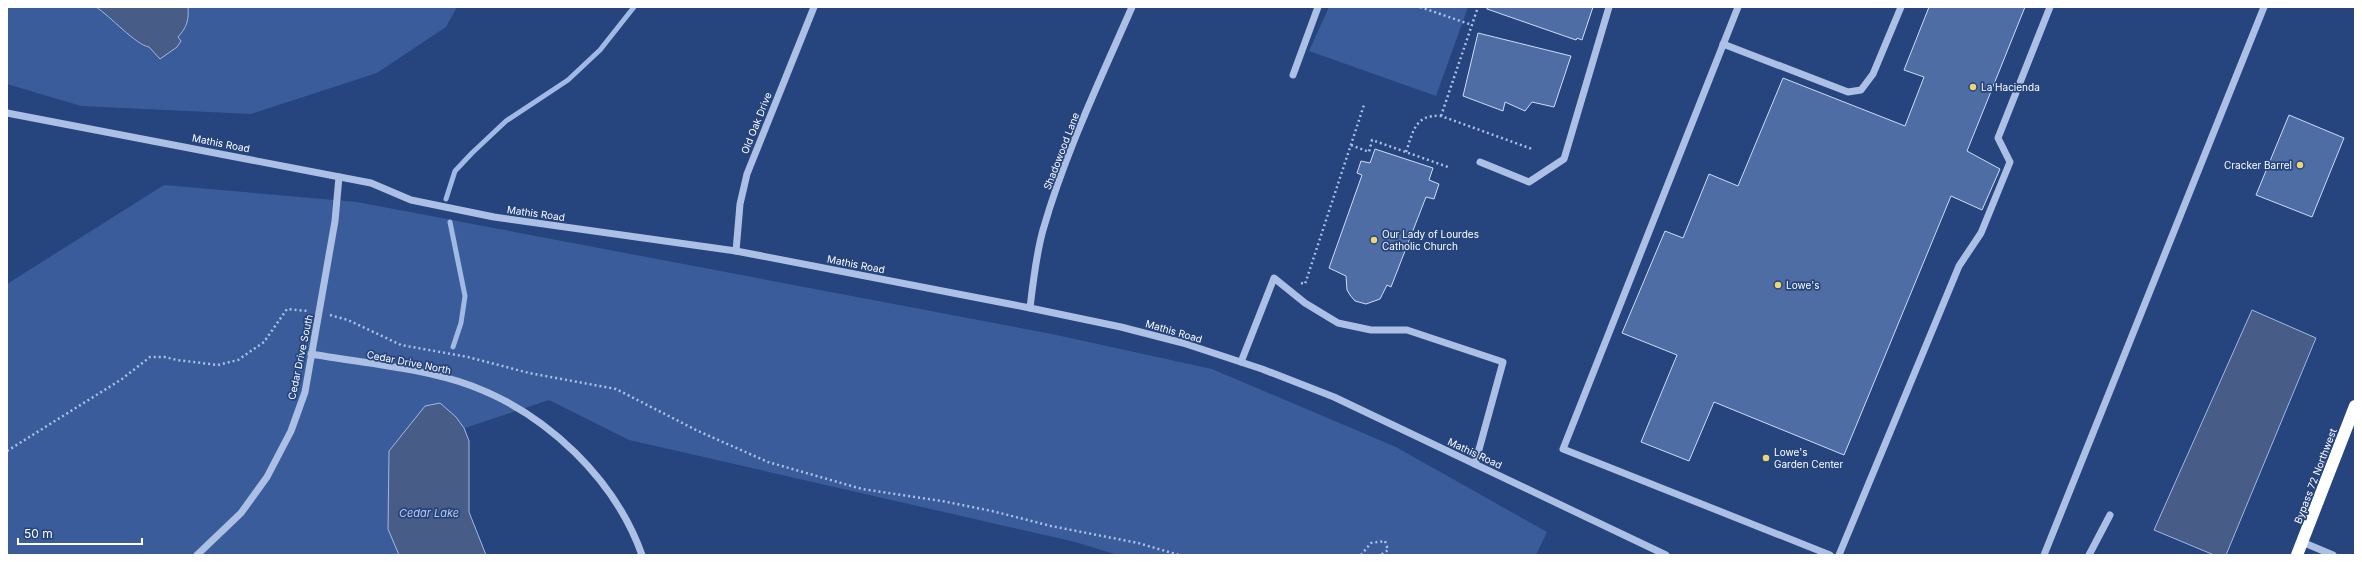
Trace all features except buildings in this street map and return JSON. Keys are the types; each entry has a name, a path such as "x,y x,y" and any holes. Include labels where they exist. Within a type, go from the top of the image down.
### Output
{"highway":[{"name":"Bypass 72 Northwest","path":"2296,555 2355,406"}],"street":[{"name":"Old Oak Drive","path":"736,251 740,204 747,174 814,7"},
{"name":"Shadowood Lane","path":"1030,308 1035,266 1043,231 1064,165 1132,7"},
{"path":"1293,74 1318,7"},
{"path":"1480,162 1529,182 1564,159 1609,7"},
{"path":"1738,7 1563,449 1830,555"},
{"path":"1723,44 1848,92 1861,90 1873,74 1901,7"},
{"path":"1839,555 1959,266 1981,233 2010,162 1998,138 2050,7"},
{"path":"2044,555 2264,7"},
{"name":"Mathis Road","path":"7,113 370,183 411,200 494,217 736,251 1030,308 1121,327 1183,343 1241,362 1334,397 1666,555"},
{"name":"Cedar Drive South","path":"197,555 241,513 270,472 291,431 305,392 335,220 339,177"},
{"path":"1241,362 1274,278 1305,303 1338,323 1371,330 1407,330 1503,362 1475,464"},
{"name":"Cedar Drive North","path":"311,354 435,376 471,386 522,412 569,447 591,470 611,496 624,518 642,555"},
{"path":"2089,555 2110,515"},
{"path":"2302,542 2333,555"}],"path":[{"path":"1420,7 1472,25"},
{"path":"1441,116 1478,7"},
{"path":"1283,285 1288,280 1305,284 1364,105"},
{"path":"1406,152 1415,126 1430,116 1441,116 1532,149"},
{"path":"1351,145 1369,152 1372,140 1448,167"},
{"path":"7,451 122,379 150,357 165,357 198,364 218,365 238,360 264,342 287,309 320,312 348,320 401,346 468,357 529,373 616,389 698,431 768,462 862,489 942,501 992,511 1051,526 1138,542 1179,555"},
{"path":"1361,555 1371,543 1385,541 1388,550 1382,555"}],"shaded area":[{"path":"7,7 457,7 446,27 377,73 251,114 81,106 7,84"},
{"path":"1329,7 1468,7 1436,96 1309,51"},
{"path":"164,185 357,202 1052,334 1212,369 1396,447 1547,532 1536,555 1118,555 1075,542 629,440 549,400 465,428 469,441 469,512 486,555 7,555 7,284"}],"water":[{"path":"96,7 188,7 188,16 184,30 178,37 181,41 177,47 160,59 149,47 130,36"},
{"path":"2252,310 2316,338 2226,555 2214,555 2154,530"},
{"name":"Cedar Lake","path":"440,403 456,417 464,428 469,441 469,512 486,555 399,555 388,529 389,451 425,406"}],"waterway":[{"path":"446,199 455,171 472,153 506,121 568,80 600,50 634,7"},
{"path":"450,222 465,296 461,323 453,347"}],"place":[{"name":"La Hacienda","path":"1973,87"},
{"name":"Cracker Barrel","path":"2300,165"},
{"name":"Our Lady of Lourdes Catholic Church","path":"1374,240"},
{"name":"Lowe's","path":"1778,285"},
{"name":"Lowe's Garden Center","path":"1766,458"}]}
